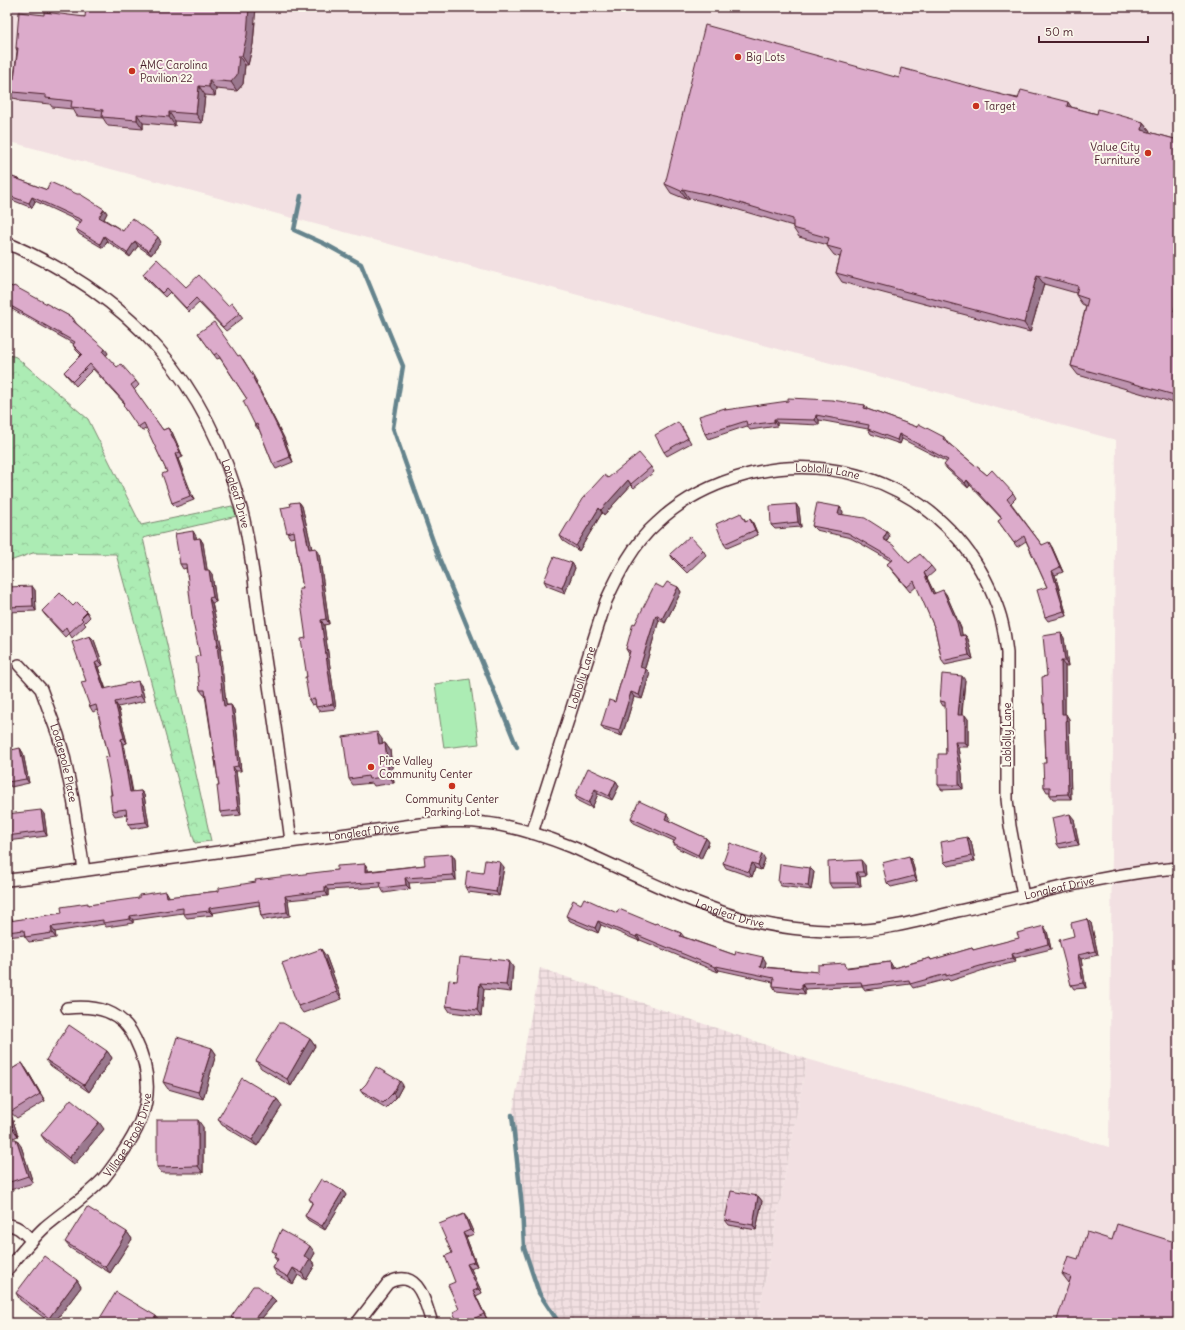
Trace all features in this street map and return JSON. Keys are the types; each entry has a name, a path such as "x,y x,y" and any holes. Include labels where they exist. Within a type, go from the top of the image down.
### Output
{"street":[{"name":"Longleaf Drive","path":"7,243 38,256 76,278 122,312 149,339 177,372 188,387 211,426 231,472 247,534 291,841"},
{"name":"Loblolly Lane","path":"532,833 606,601 618,574 634,549 656,523 677,506 713,486 768,470 796,467 824,468 852,473 882,483 907,496 931,512 955,536 983,574 997,606 1004,631 1007,653 1007,799 1010,826 1023,896"},
{"name":"Lodgepole Place","path":"19,665 41,689 58,735 73,799 84,870"},
{"name":"Longleaf Drive","path":"7,880 420,824 457,822 484,823 532,833 572,847 701,904 741,918 779,926 848,932 888,927 1023,896 1131,874 1178,868"},
{"name":"Village Brook Drive","path":"7,1270 31,1240 103,1178 131,1142 140,1122 146,1102 147,1072 142,1053 134,1036 122,1020 108,1011 92,1007 83,1006 67,1008"},
{"path":"7,1225 13,1225 22,1230 31,1240"},
{"path":"357,1323 388,1283 403,1279 410,1281 420,1288 432,1323"}],"shaded area":[{"path":"7,7 1178,7 1178,1323 757,1323 807,1059 1109,1147 1116,440 7,141"},
{"path":"540,968 807,1059 757,1323 559,1323 539,1293 524,1248 522,1207 512,1115"}],"green space":[{"path":"7,354 16,357 88,419 141,525 232,506 237,516 143,538 211,841 195,843 116,554 33,553 7,562"},
{"path":"470,679 479,744 444,748 435,684"}],"building":[{"name":"AMC Carolina Pavilion 22","path":"86,7 249,7 247,35 242,56 239,56 237,75 231,82 209,80 209,87 199,86 196,114 169,112 169,117 137,114 137,120 102,117 103,110 71,107 72,101 46,98 46,95 13,92 13,90 7,89 7,78 14,79 18,48 16,48 19,12 44,15 44,12 85,17"},
{"path":"705,25 899,78 901,68 1018,99 1021,90 1068,102 1067,106 1097,114 1098,109 1143,122 1142,130 1178,140 1178,295 1174,311 1178,312 1178,396 1071,366 1088,299 1076,295 1078,286 1037,275 1024,323 836,273 842,250 827,246 829,238 793,228 793,219 723,198 683,189 681,191 665,184"},
{"path":"7,175 47,190 50,182 80,194 104,209 99,217 123,231 132,218 158,237 148,251 135,241 127,253 104,236 100,244 76,229 82,220 32,197 29,203 7,195"},
{"path":"157,259 186,287 199,275 228,306 232,303 240,313 223,327 196,298 186,308 167,288 162,293 143,274"},
{"path":"7,285 14,286 73,318 72,320 105,349 103,352 117,367 121,364 136,381 131,385 163,430 168,428 180,452 175,454 190,496 172,503 162,474 167,472 144,423 138,427 123,405 125,403 90,364 73,381 64,372 82,354 73,345 75,342 9,305 7,308"},
{"path":"214,322 238,356 240,355 254,377 253,378 281,434 290,457 273,464 257,424 255,425 243,401 247,399 217,353 214,355 198,333"},
{"path":"788,398 832,400 865,405 864,408 917,427 919,424 944,437 943,439 987,475 992,470 1013,493 1007,499 1042,545 1049,542 1060,567 1052,571 1064,611 1045,617 1037,590 1047,587 1024,536 1014,543 998,521 1002,518 967,480 965,483 944,465 948,460 899,434 897,440 868,429 869,425 816,415 815,420 774,419 774,422 747,425 746,421 705,434 699,416 725,408 725,410 788,401"},
{"path":"678,422 688,438 664,452 655,435"},
{"path":"639,453 651,467 631,484 628,480 601,510 599,508 576,546 560,536 582,499 604,475 608,478"},
{"path":"299,502 309,549 316,548 326,619 321,620 333,704 316,707 315,699 309,700 305,677 307,677 301,639 306,638 299,589 303,589 294,531 287,533 281,508 291,506 290,503"},
{"path":"817,503 840,507 838,514 865,518 887,532 883,539 893,545 909,563 920,554 931,566 924,573 933,594 943,590 957,623 960,636 965,635 969,655 942,661 935,629 914,581 907,587 887,564 893,559 848,533 812,526"},
{"path":"796,504 798,522 771,525 770,506"},
{"path":"741,513 745,521 750,519 755,530 724,544 716,524"},
{"path":"193,531 194,539 200,538 205,570 209,570 213,597 209,598 218,644 224,706 231,705 238,766 233,767 238,810 220,812 217,786 219,786 205,690 200,690 196,657 200,656 192,617 186,564 180,564 175,534"},
{"path":"690,536 703,550 684,568 670,554"},
{"path":"554,557 572,563 562,588 544,581"},
{"path":"667,582 678,587 662,619 656,615 640,667 646,669 639,695 631,692 619,731 601,726 609,700 615,702 630,651 626,649 633,623 635,624 655,584 663,588"},
{"path":"32,586 33,606 7,607 7,587"},
{"path":"60,593 73,606 77,602 87,612 81,618 83,620 69,633 66,627 62,632 42,611"},
{"path":"1061,633 1065,661 1061,661 1062,714 1066,714 1068,794 1050,795 1050,787 1044,787 1043,763 1046,763 1042,677 1047,676 1043,636"},
{"path":"90,636 99,661 95,663 104,689 138,681 141,696 115,702 124,738 121,739 130,792 141,791 146,822 128,824 126,809 112,811 110,795 112,795 105,758 109,757 96,705 90,707 81,682 86,681 72,642"},
{"path":"942,674 962,676 958,715 965,715 965,742 955,742 959,769 959,785 938,785 938,754 946,754 945,702 940,701"},
{"name":"Pine Valley Community Center","path":"377,732 379,744 385,743 389,776 369,779 368,776 349,779 343,737"},
{"path":"20,748 26,779 8,782 7,751"},
{"path":"588,768 616,781 609,796 595,789 589,803 575,796"},
{"path":"639,801 667,814 665,819 706,838 698,855 673,843 676,839 631,818"},
{"path":"41,810 44,831 7,836 7,814"},
{"path":"1070,814 1076,840 1057,844 1052,818"},
{"path":"967,837 971,856 944,862 941,842"},
{"path":"730,843 762,854 758,865 752,863 749,872 723,863"},
{"path":"452,854 453,875 405,878 406,885 381,888 380,882 325,886 325,891 285,896 287,912 261,916 259,901 209,908 209,911 183,914 183,908 130,916 130,919 103,923 103,920 51,927 52,933 25,937 24,930 7,932 7,914 9,921 62,913 61,907 139,898 139,895 166,891 167,897 219,891 219,888 256,882 255,880 337,870 337,866 365,864 365,872 425,865 424,856"},
{"path":"909,856 914,876 887,883 882,863"},
{"path":"485,860 500,862 496,892 465,887 467,871 483,873"},
{"path":"861,860 863,872 856,872 858,883 829,883 828,862"},
{"path":"780,864 810,868 808,886 778,882"},
{"path":"584,898 617,913 619,909 681,933 680,936 735,955 736,951 763,957 760,967 818,972 818,965 845,963 846,968 890,962 891,969 930,958 931,960 972,948 973,950 1019,938 1017,933 1044,926 1048,944 1012,954 1013,958 910,984 909,980 862,986 861,982 802,984 802,989 773,986 774,978 715,967 637,935 636,937 598,921 595,928 566,916 573,900 581,904"},
{"path":"1087,919 1095,951 1078,955 1083,983 1071,985 1059,940 1074,936 1071,923"},
{"path":"321,949 337,992 298,1006 282,963"},
{"path":"460,957 509,961 506,985 480,983 477,1010 446,1006 449,980 457,981"},
{"path":"279,1023 283,1023 310,1039 287,1079 256,1061"},
{"path":"69,1025 107,1051 84,1085 46,1060"},
{"path":"177,1037 212,1048 198,1092 163,1082"},
{"path":"22,1063 40,1094 12,1111 7,1107 7,1072"},
{"path":"376,1067 400,1081 393,1093 383,1103 360,1090 366,1084"},
{"path":"242,1078 277,1099 252,1140 218,1119"},
{"path":"71,1099 99,1122 69,1158 41,1135"},
{"path":"7,1110 13,1129 9,1131 7,1129"},
{"path":"157,1120 198,1120 198,1166 157,1167"},
{"path":"16,1139 28,1176 7,1183 7,1140"},
{"path":"321,1179 343,1191 322,1226 305,1216 313,1202 309,1199"},
{"path":"731,1191 758,1196 753,1225 725,1220"},
{"path":"87,1207 127,1232 105,1267 65,1242"},
{"path":"464,1214 470,1230 463,1233 474,1262 467,1264 478,1289 473,1291 484,1314 475,1318 477,1323 458,1323 453,1312 459,1309 448,1285 455,1282 445,1256 452,1253 439,1224"},
{"path":"1117,1224 1178,1243 1178,1323 1056,1323 1071,1277 1062,1274 1068,1256 1078,1259 1087,1232 1112,1240"},
{"path":"281,1230 310,1246 304,1256 310,1259 302,1273 293,1268 288,1277 273,1268 278,1259 274,1257 277,1253 272,1251"},
{"path":"44,1256 77,1280 49,1318 16,1293"},
{"path":"253,1286 258,1286 272,1297 251,1323 239,1323 231,1317"},
{"path":"116,1292 156,1316 152,1323 97,1323"}],"waterway":[{"path":"301,196 294,230 325,244 361,264 403,366 393,428 439,558 517,747"},
{"path":"512,1115 522,1207 524,1248 539,1293 559,1323"}],"place":[{"name":"Big Lots","path":"738,57"},
{"name":"AMC Carolina Pavilion 22","path":"132,71"},
{"name":"Target","path":"976,106"},
{"name":"Value City Furniture","path":"1148,153"},
{"name":"Pine Valley Community Center","path":"371,767"},
{"name":"Community Center Parking Lot","path":"452,786"}]}
